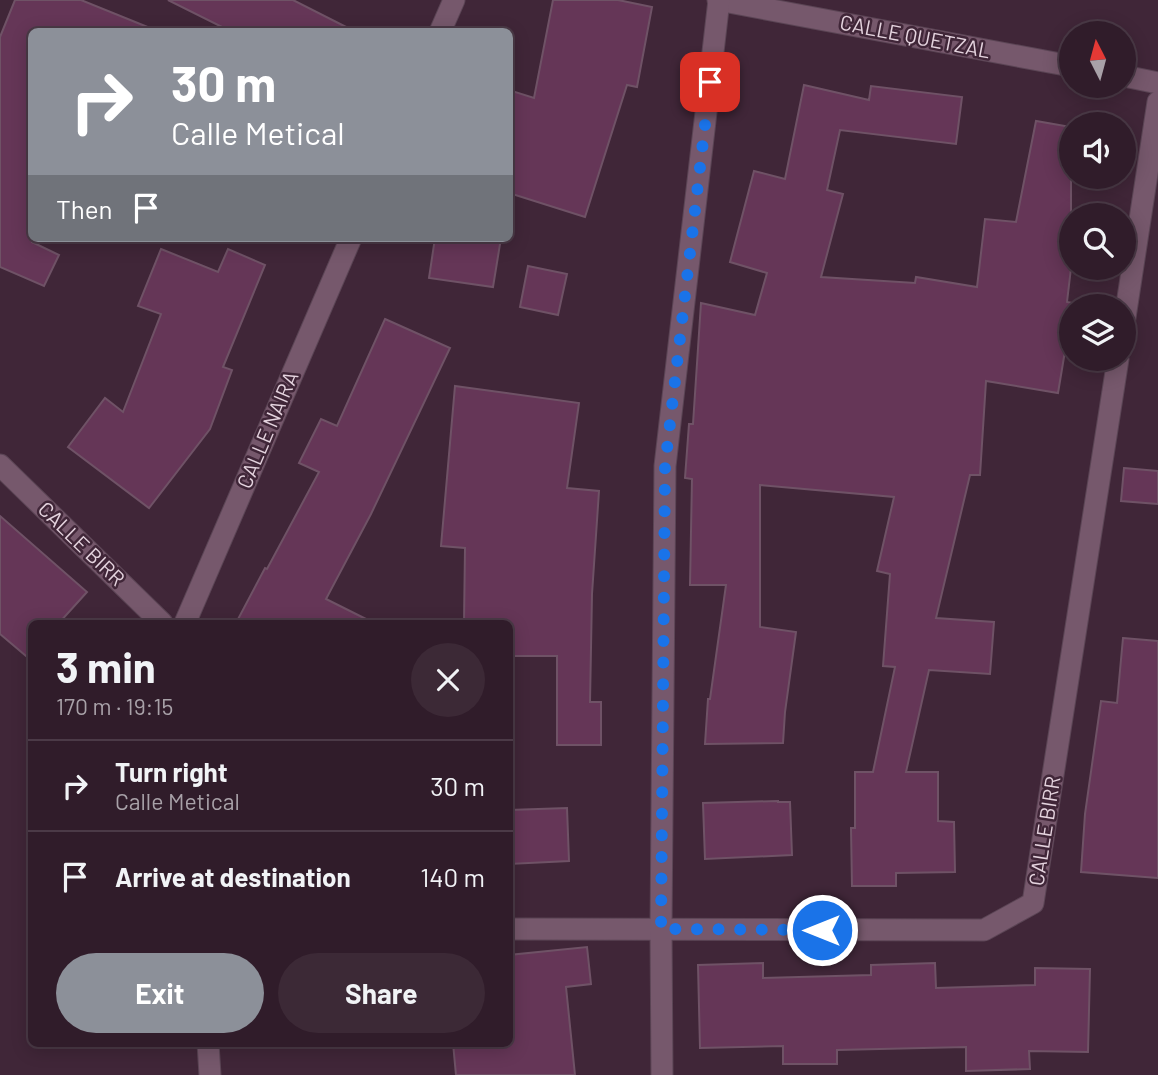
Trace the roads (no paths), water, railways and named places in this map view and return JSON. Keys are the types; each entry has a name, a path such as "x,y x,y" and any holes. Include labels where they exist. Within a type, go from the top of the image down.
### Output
{"street":[{"path":"442,28 454,0"},
{"path":"662,1075 665,466 719,0"},
{"name":"CALLE QUETZAL","path":"719,0 1059,64"},
{"path":"1136,78 1158,83"},
{"path":"1129,294 1158,102"},
{"name":"CALLE NAIRA","path":"186,620 349,242"},
{"name":"CALLE BIRR","path":"513,929 984,930 1033,903 1116,371"},
{"name":"CALLE BIRR","path":"0,465 159,620"},
{"path":"208,1047 210,1075"}]}
